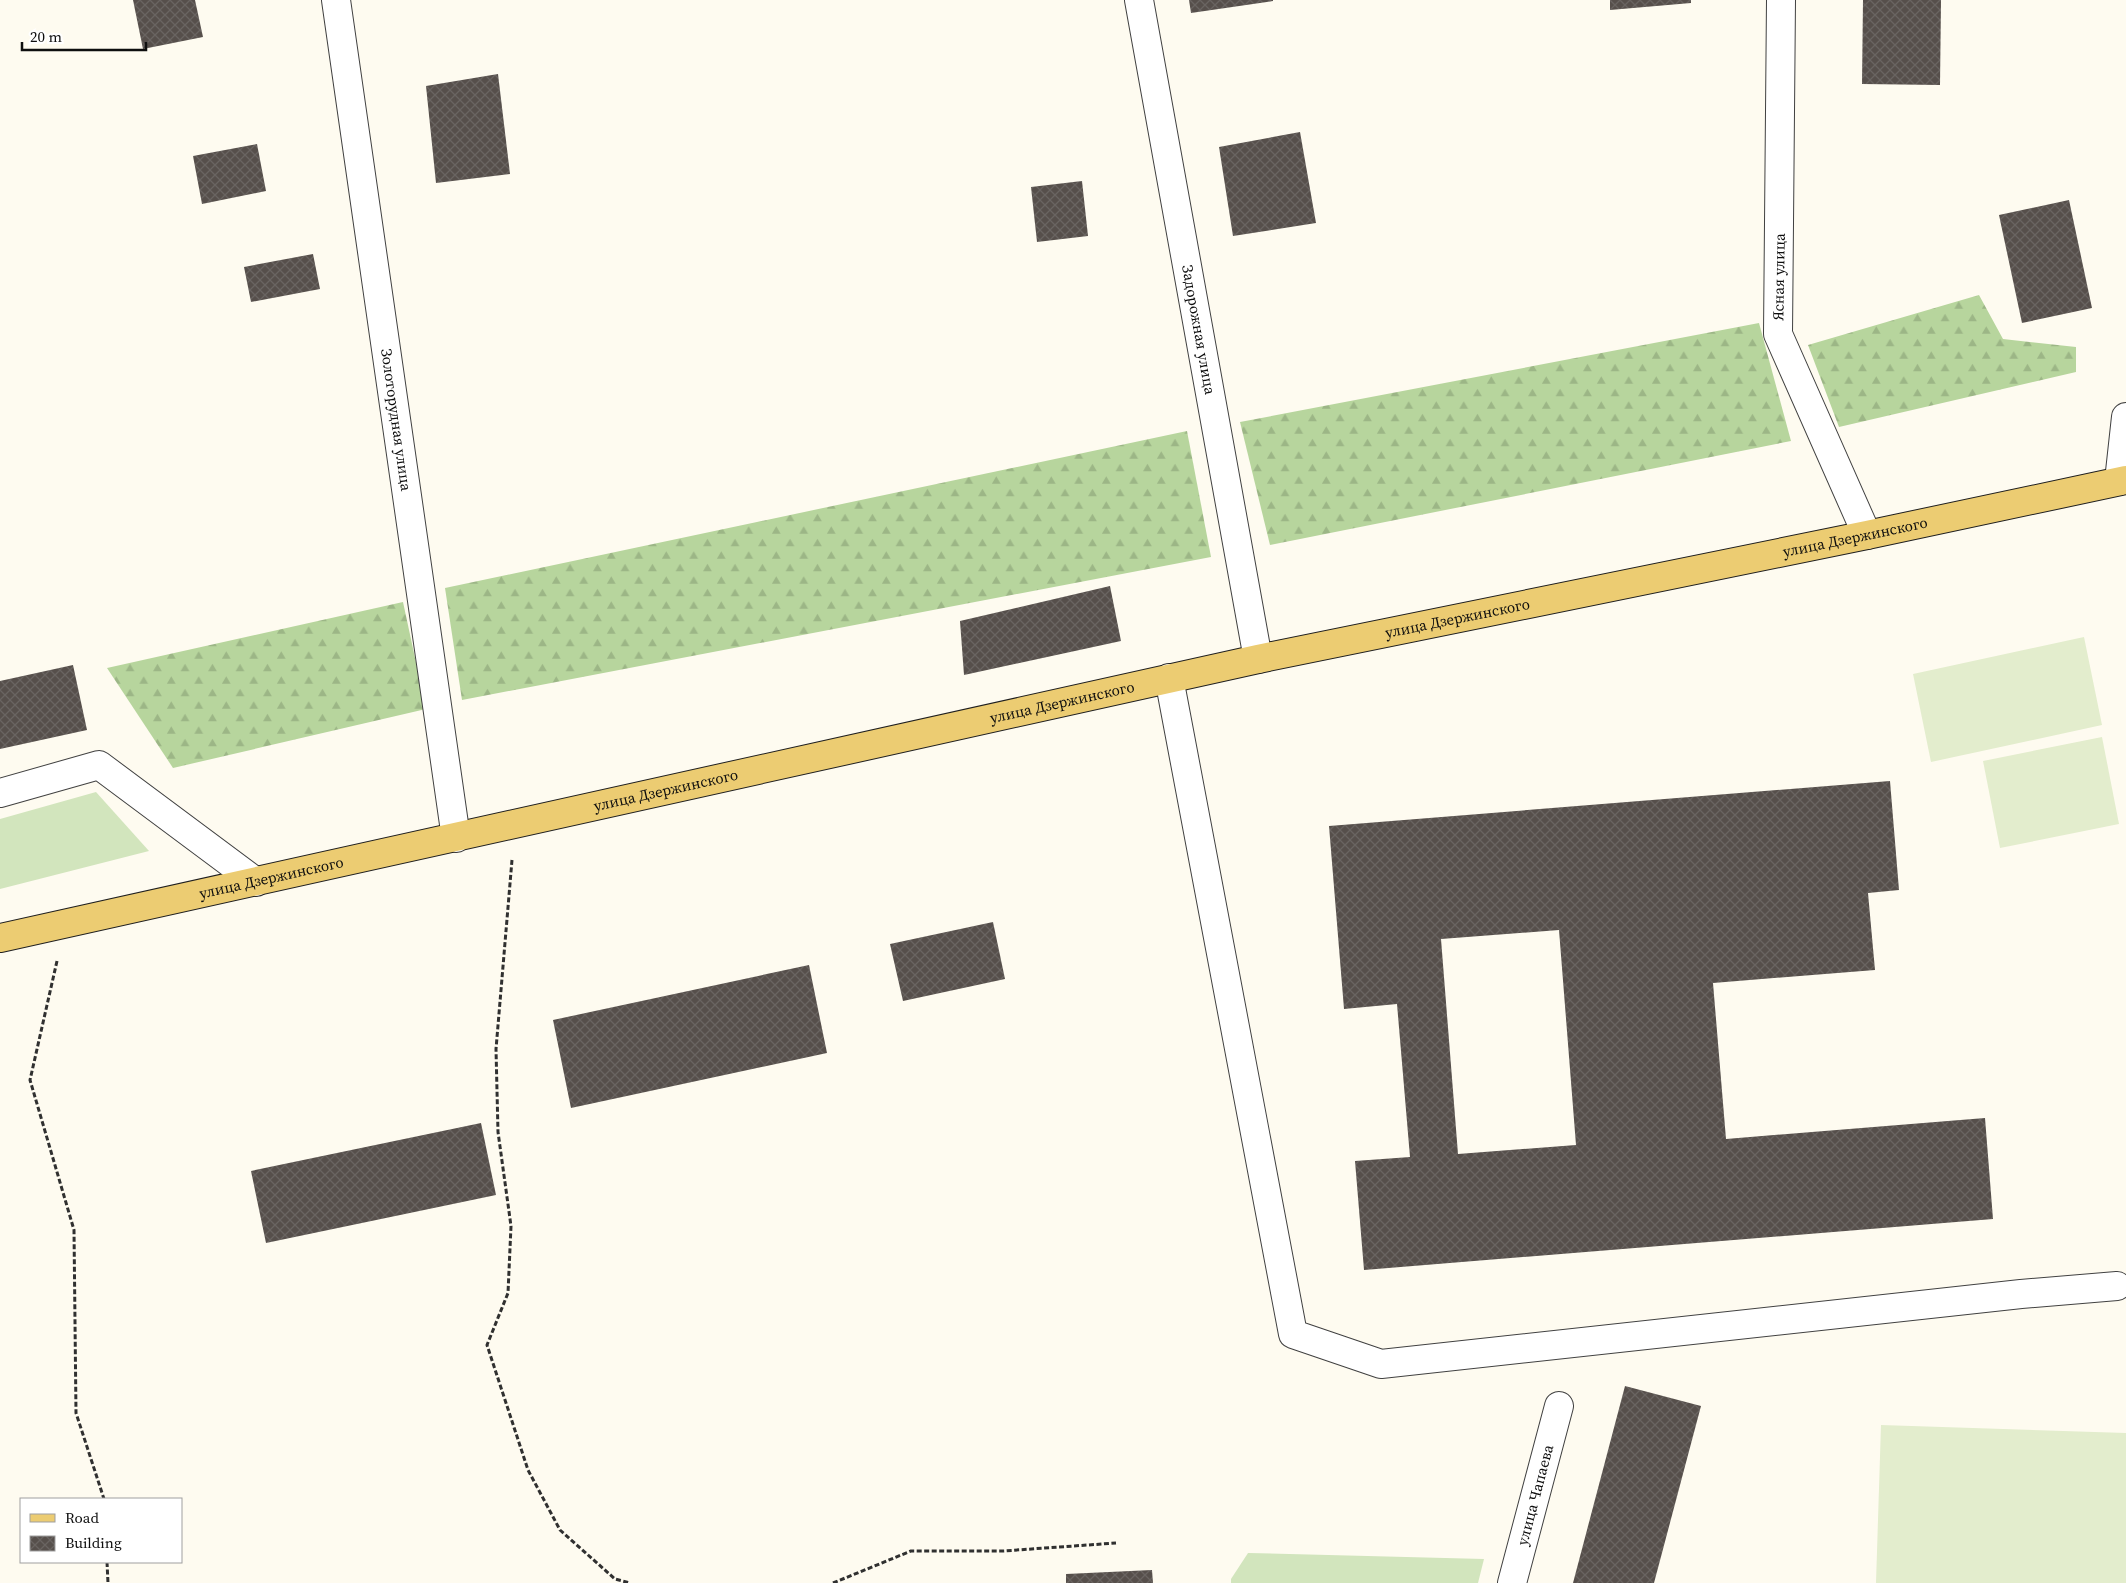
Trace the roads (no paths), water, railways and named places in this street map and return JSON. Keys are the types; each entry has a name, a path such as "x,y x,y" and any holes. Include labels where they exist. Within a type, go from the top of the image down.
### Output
{"main road":[{"name":"улица Дзержинского","path":"0,938 1169,678 1867,535 2123,480"}],"street":[{"name":"Золоторудная улица","path":"336,0 456,838"},
{"name":"Задорожная улица","path":"1139,0 1258,659"},
{"name":"Ясная улица","path":"1782,0 1778,334 1867,535"},
{"path":"2123,480 2126,417"},
{"path":"1169,678 1293,1334 1381,1364 2011,1295 2117,1286"},
{"path":"0,794 99,765 256,882"},
{"name":"улица Чапаева","path":"1512,1583 1559,1406"}]}
